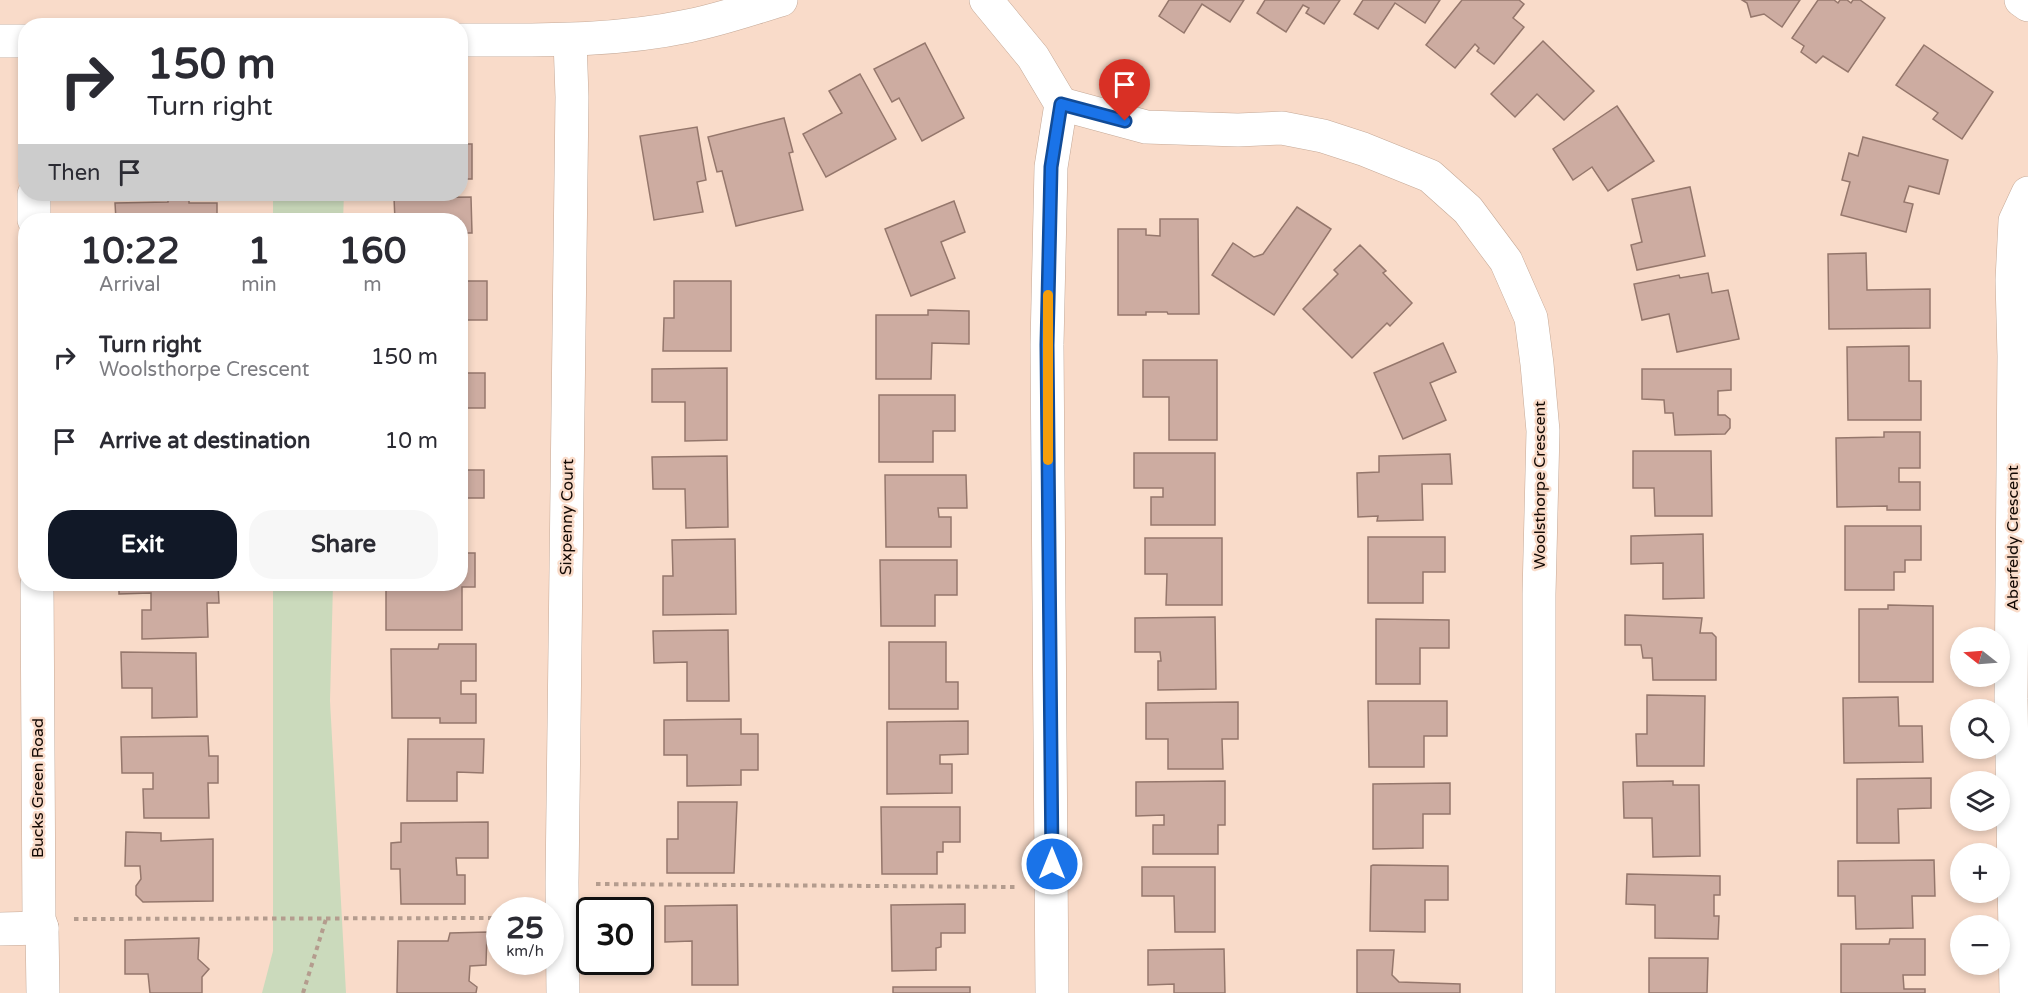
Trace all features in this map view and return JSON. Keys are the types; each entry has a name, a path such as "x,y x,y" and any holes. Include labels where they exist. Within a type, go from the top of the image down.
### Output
{"street":[{"path":"468,40 570,40 620,36 688,26 781,0"},
{"path":"986,0 1033,57 1061,104 1051,167 1047,345 1052,993"},
{"path":"2021,0 2028,5"},
{"name":"Sixpenny Court","path":"563,993 562,884 572,97 570,40"},
{"path":"0,41 18,41"},
{"name":"Woolsthorpe Crescent","path":"1061,104 1146,127 1238,130 1282,128 1323,136 1363,148 1430,176 1468,210 1506,261 1531,318 1543,431 1539,594 1539,993"},
{"name":"Aberfeldy Crescent","path":"2016,993 2011,699 2014,357 2012,280 2015,221 2028,193"},
{"name":"Bucks Green Road","path":"37,591 40,924 43,993"},
{"path":"0,929 40,924"}],"path":[{"path":"562,884 1052,887"},
{"path":"40,924 486,918"},
{"path":"303,993 326,919"}],"green space":[{"path":"273,201 344,201 343,213 273,213"},
{"path":"273,591 333,591 330,701 346,993 262,993 273,951"}],"building":[{"path":"1169,0 1244,0 1230,22 1202,4 1184,33 1159,16"},
{"path":"1265,0 1340,0 1324,24 1306,13 1309,8 1303,5 1286,32 1257,13"},
{"path":"1363,0 1440,0 1425,23 1395,3 1378,29 1354,14"},
{"path":"1462,0 1519,0 1524,4 1513,18 1524,27 1494,64 1477,51 1479,48 1475,44 1455,68 1426,45"},
{"path":"1742,0 1800,0 1782,27 1764,14 1751,17 1747,3"},
{"path":"1818,0 1834,0 1838,3 1840,0 1847,0 1851,3 1853,0 1860,0 1885,18 1848,72 1823,56 1816,63 1801,52 1804,46 1792,38"},
{"path":"1543,41 1594,91 1564,120 1537,94 1515,117 1491,94"},
{"path":"925,43 964,118 922,141 899,98 892,102 874,69"},
{"path":"1924,45 1993,92 1962,139 1933,119 1938,113 1896,85"},
{"path":"860,74 896,139 826,177 803,134 842,113 829,91"},
{"path":"1617,106 1654,161 1608,191 1592,167 1573,180 1553,149"},
{"path":"784,118 793,152 789,153 803,210 736,226 722,171 717,172 708,137"},
{"path":"697,127 706,180 697,182 703,212 654,220 640,136"},
{"path":"1863,137 1948,160 1939,194 1909,186 1904,202 1913,204 1906,232 1841,215 1850,182 1842,180 1849,153 1858,156"},
{"path":"468,144 472,144 472,179 468,179"},
{"path":"1690,187 1705,256 1637,270 1631,245 1642,242 1632,199"},
{"path":"468,197 471,197 472,233 468,233 468,213 395,213 394,201 468,201"},
{"path":"954,201 965,232 941,242 955,278 911,296 885,229"},
{"path":"115,203 217,203 217,213 116,213"},
{"path":"1297,207 1331,229 1274,315 1212,275 1233,243 1254,257 1263,254"},
{"path":"1160,219 1198,219 1199,314 1146,312 1146,315 1118,315 1118,229 1146,229 1146,235 1160,236"},
{"path":"1360,245 1386,271 1383,273 1412,303 1390,326 1387,323 1352,358 1303,309 1338,274 1334,270"},
{"path":"1866,253 1867,290 1930,289 1930,328 1829,329 1828,254"},
{"path":"1708,273 1712,293 1728,290 1739,339 1677,352 1669,314 1642,320 1634,284 1679,275 1680,278"},
{"path":"468,281 487,281 487,320 468,320"},
{"path":"674,281 731,281 731,351 663,351 664,318 674,318"},
{"path":"928,310 969,311 969,344 932,343 931,379 876,379 876,315 928,315"},
{"path":"1443,343 1456,372 1430,383 1446,420 1403,439 1374,373"},
{"path":"1909,346 1909,381 1921,381 1921,420 1848,420 1847,347"},
{"path":"1143,360 1217,360 1217,440 1169,440 1169,397 1143,397"},
{"path":"727,368 727,440 685,441 685,402 652,402 652,369"},
{"path":"1642,369 1731,369 1731,390 1718,391 1718,415 1725,415 1730,419 1730,428 1725,434 1675,435 1673,413 1665,413 1664,400 1642,399"},
{"path":"468,373 485,373 485,408 468,408"},
{"path":"879,395 955,395 955,431 933,431 933,462 879,462"},
{"path":"1884,432 1920,432 1920,468 1899,468 1899,482 1920,482 1920,510 1887,510 1887,506 1837,507 1836,438 1884,437"},
{"path":"1633,451 1711,451 1712,516 1655,516 1654,488 1633,488"},
{"path":"1134,453 1215,453 1215,525 1151,525 1151,497 1163,497 1163,488 1134,488"},
{"path":"1450,454 1452,484 1422,484 1423,520 1377,521 1378,516 1358,517 1357,473 1379,472 1379,456"},
{"path":"727,456 728,527 686,528 685,489 653,489 652,457"},
{"path":"468,470 484,470 484,498 468,498"},
{"path":"885,475 966,475 967,508 938,508 939,517 951,517 951,547 886,547"},
{"path":"1845,526 1921,526 1921,560 1905,560 1905,572 1894,572 1894,590 1845,590"},
{"path":"1703,534 1704,598 1663,599 1663,563 1631,564 1631,536"},
{"path":"1368,537 1445,537 1445,572 1423,572 1423,603 1368,603"},
{"path":"1145,538 1222,538 1222,605 1166,605 1167,574 1145,574"},
{"path":"735,539 736,614 663,615 663,576 673,576 672,540"},
{"path":"468,553 475,553 475,587 468,587"},
{"path":"880,560 957,560 957,595 935,595 935,626 881,626"},
{"path":"119,591 218,591 219,603 207,603 208,637 142,639 142,610 151,610 151,593 119,594"},
{"path":"386,591 462,591 462,630 386,630"},
{"path":"1888,605 1933,606 1933,682 1859,682 1859,609 1888,609"},
{"path":"1625,615 1702,618 1700,633 1712,633 1716,637 1716,680 1653,680 1652,658 1643,658 1641,645 1625,645"},
{"path":"1215,617 1216,689 1158,690 1160,652 1135,652 1135,618"},
{"path":"1376,619 1449,620 1449,648 1420,648 1420,684 1376,684"},
{"path":"728,630 729,701 687,701 687,662 654,663 653,631"},
{"path":"889,642 946,642 946,682 958,682 958,709 889,709"},
{"path":"439,644 476,644 476,681 461,681 461,694 476,694 476,723 440,723 440,718 392,718 391,649 438,649"},
{"path":"121,652 196,653 197,717 152,718 152,688 122,688"},
{"path":"1647,695 1705,696 1704,766 1637,766 1636,734 1647,734"},
{"path":"1898,697 1899,726 1922,726 1923,762 1844,763 1843,698"},
{"path":"1368,701 1447,701 1447,736 1424,736 1424,767 1369,767"},
{"path":"1238,702 1238,739 1222,739 1223,769 1168,769 1168,739 1146,739 1146,703"},
{"path":"741,719 741,734 758,734 758,770 741,770 741,785 687,786 687,755 664,755 664,720"},
{"path":"968,721 968,754 940,755 940,764 952,764 952,793 887,794 887,722"},
{"path":"208,736 209,756 218,756 218,783 208,783 209,818 144,818 143,789 153,789 153,773 122,773 121,737"},
{"path":"408,739 484,739 483,773 457,772 457,801 407,801"},
{"path":"1931,778 1931,808 1898,809 1899,843 1857,843 1857,779"},
{"path":"1225,781 1225,825 1218,825 1218,854 1153,854 1153,825 1164,825 1164,815 1136,816 1136,782"},
{"path":"1673,781 1673,785 1699,785 1700,856 1653,857 1652,818 1624,818 1623,782"},
{"path":"1450,783 1450,814 1423,814 1423,848 1373,849 1373,784"},
{"path":"678,802 737,802 734,873 667,873 667,839 678,839"},
{"path":"881,807 960,807 960,842 943,842 943,852 937,852 937,874 882,874"},
{"path":"488,822 488,858 456,858 457,875 465,875 465,904 401,904 400,869 391,869 391,843 401,842 401,823"},
{"path":"126,832 161,833 161,841 213,839 213,901 143,902 136,895 136,886 141,879 140,866 125,866"},
{"path":"1934,860 1935,896 1912,896 1913,928 1856,929 1855,896 1838,896 1838,861"},
{"path":"1371,866 1448,866 1448,900 1425,900 1425,932 1370,931"},
{"path":"1142,867 1215,867 1215,932 1175,932 1174,896 1142,896"},
{"path":"1627,874 1720,876 1720,895 1714,895 1714,916 1719,916 1718,939 1655,938 1655,905 1626,904"},
{"path":"965,904 965,933 941,933 941,947 936,948 936,970 892,971 891,905"},
{"path":"737,905 738,985 692,985 692,941 665,942 665,906"},
{"path":"486,932 486,965 470,966 469,981 477,987 476,993 397,993 398,941 448,941 450,933"},
{"path":"199,938 198,959 209,969 202,977 202,993 150,993 148,974 125,974 125,940"},
{"path":"1890,939 1925,939 1925,975 1903,975 1904,989 1925,989 1925,993 1841,993 1841,944 1889,944"},
{"path":"1224,949 1225,993 1174,993 1174,984 1148,985 1148,950"},
{"path":"1357,950 1394,950 1392,975 1399,982 1460,984 1460,993 1357,993"},
{"path":"1649,958 1708,958 1707,993 1649,993"},
{"path":"893,987 970,987 970,993 893,993"}],"slow traffic":[{"path":"1048,295 1048,460"}],"route":[{"path":"1052,864 1047,345 1051,167 1061,104 1125,121"}]}
